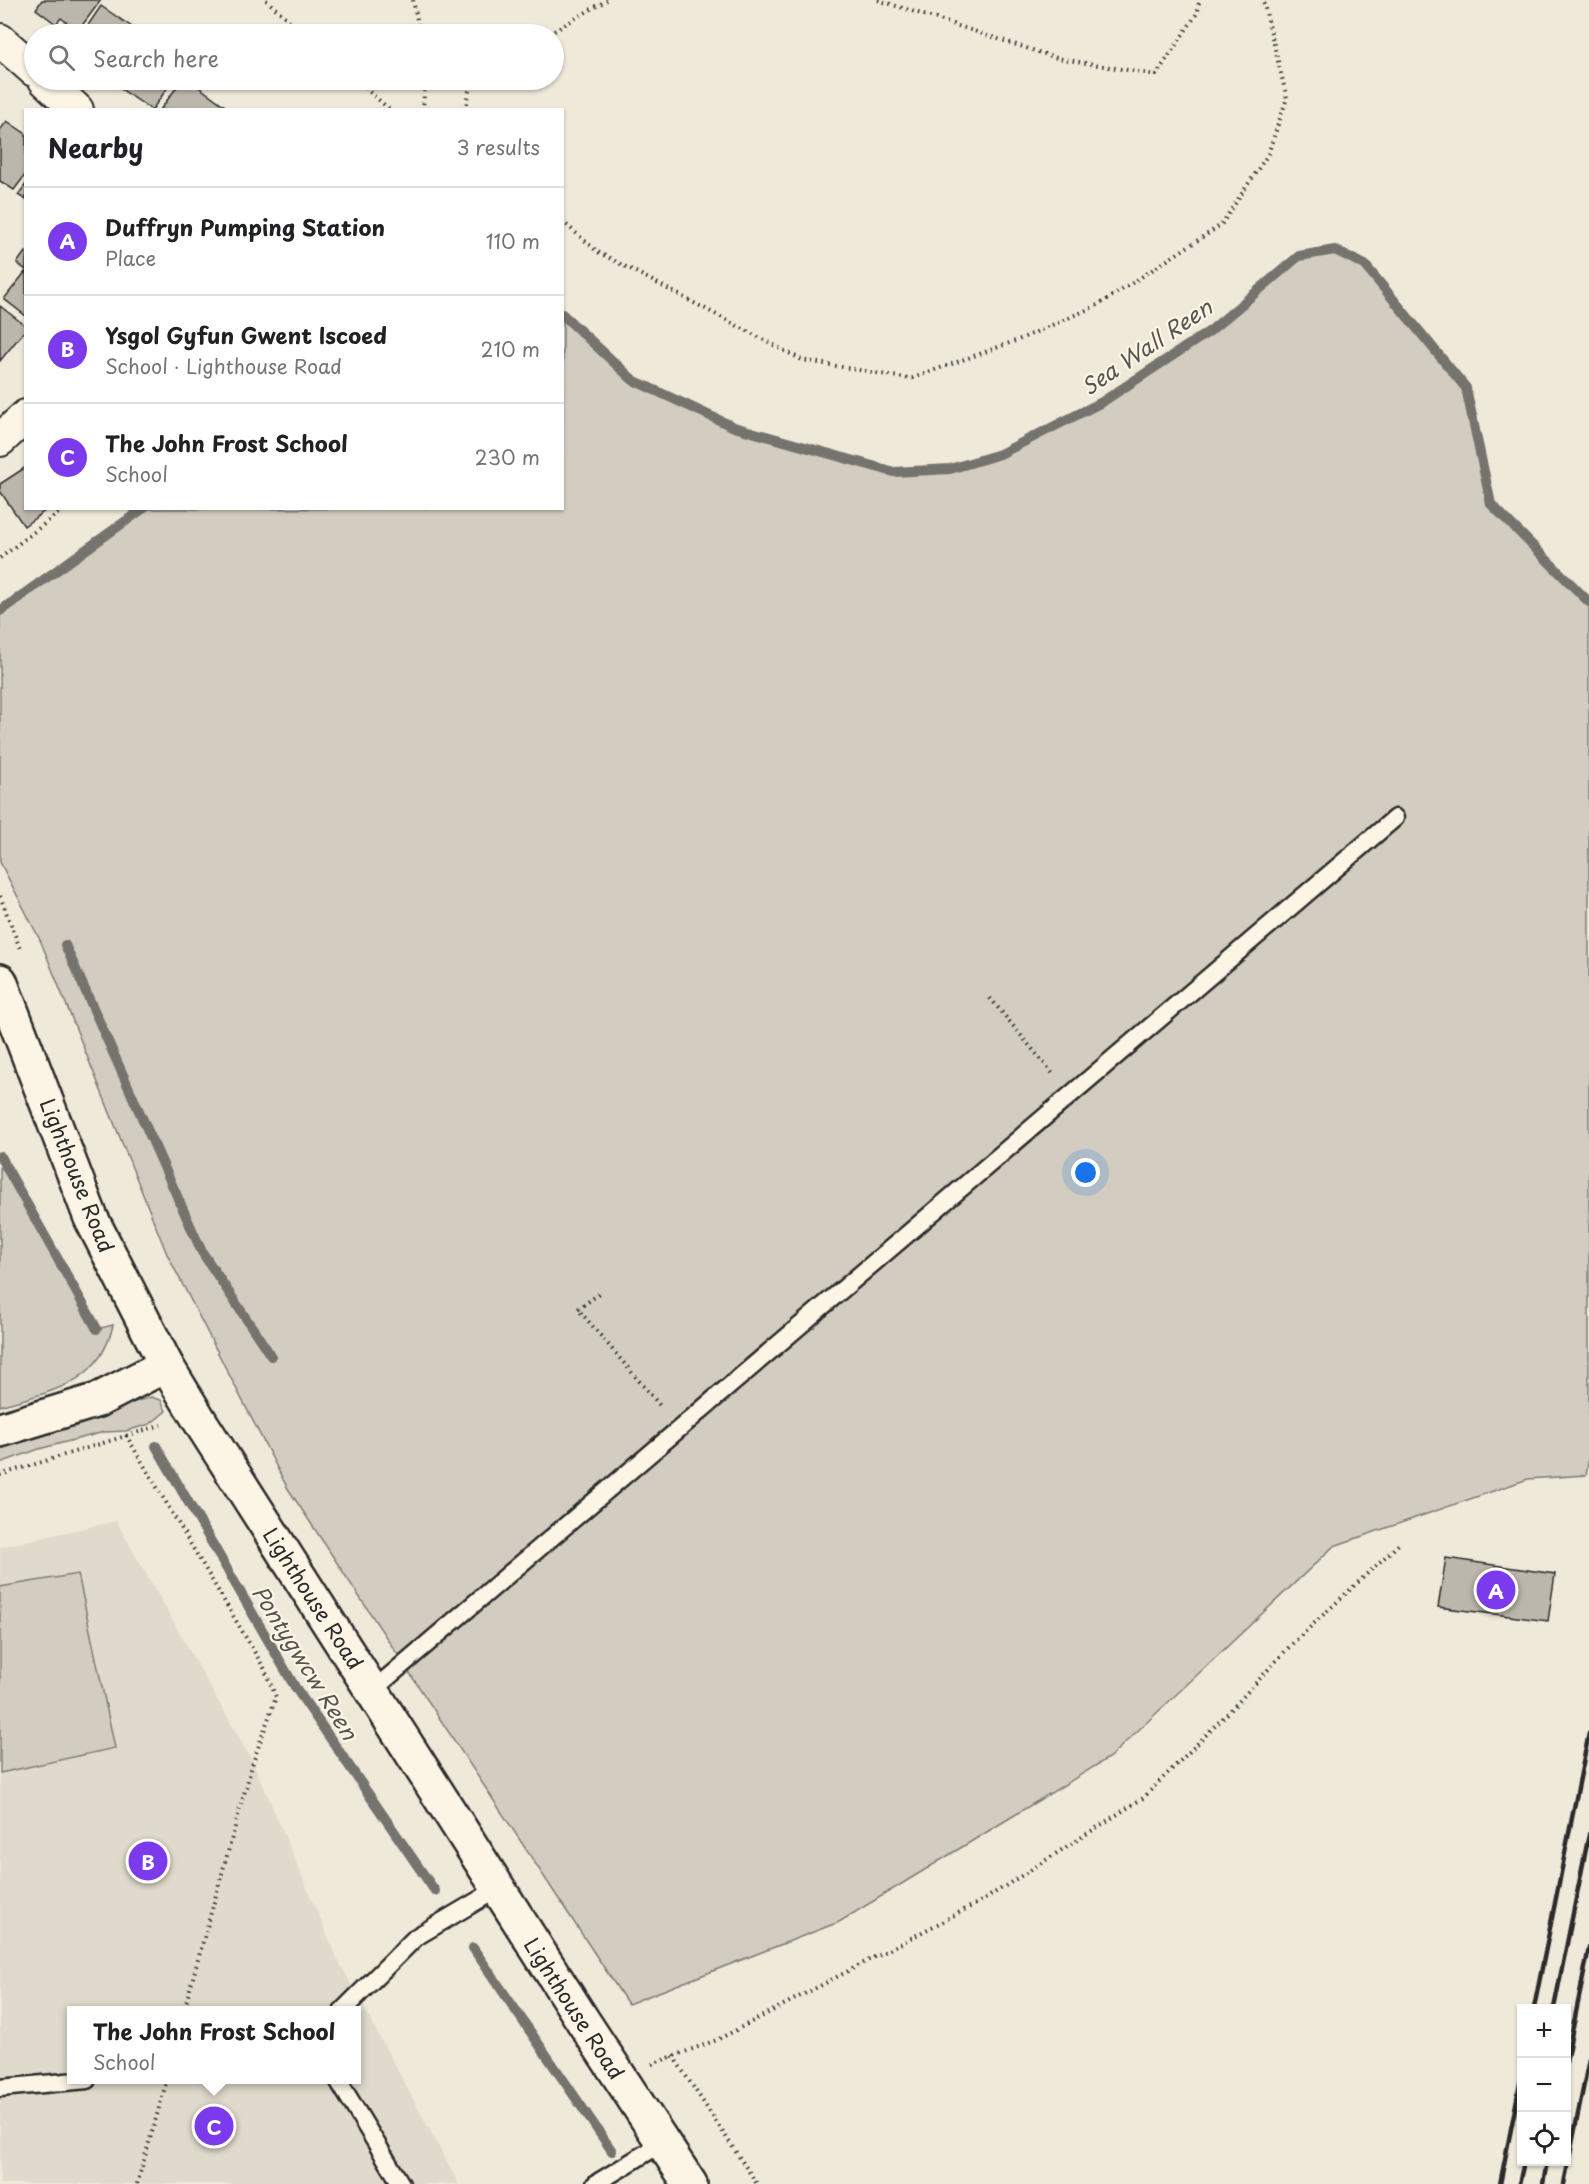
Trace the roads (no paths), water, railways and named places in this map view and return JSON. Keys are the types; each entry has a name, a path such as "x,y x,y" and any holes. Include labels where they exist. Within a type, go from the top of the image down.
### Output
{"main road":[{"name":"Lighthouse Road","path":"0,981 91,1218 166,1365 498,1888 690,2184"},
{"path":"0,1430 98,1400 166,1365"}],"street":[{"path":"0,40 24,61"},
{"path":"56,90 75,108"},
{"path":"0,440 24,418"}],"lane":[{"path":"373,1690 1395,818"},
{"path":"347,2006 416,1938 498,1888"},
{"path":"0,2088 67,2081"},
{"path":"341,2084 401,2184"},
{"path":"595,2184 664,2142"}],"waterway":[{"name":"Sea Wall Reen","path":"564,316 633,380 734,427 894,472 950,469 1000,454 1102,402 1210,331 1299,256 1335,250 1365,265 1466,388 1491,504 1589,602"},
{"name":"Sea Wall Reen","path":"0,611 141,510"},
{"path":"65,945 202,1252 271,1356"},
{"name":"Pontygwcw Reen","path":"0,1156 97,1329"},
{"name":"Pontygwcw Reen","path":"156,1446 295,1687 435,1891"},
{"name":"Pontygwcw Reen","path":"473,1948 612,2151"}],"railway":[{"path":"1535,2004 1589,1733"},
{"path":"1555,2004 1589,1834"},
{"path":"1567,2058 1589,1948"},
{"path":"1564,2184 1589,2059"},
{"path":"1500,2184 1517,2099"},
{"path":"1519,2184 1523,2166"},
{"path":"1543,2184 1546,2166"}],"place":[{"name":"Duffryn Pumping Station","path":"1496,1590"},
{"name":"Ysgol Gyfun Gwent Iscoed","path":"148,1861"},
{"name":"The John Frost School","path":"214,2126"}]}
